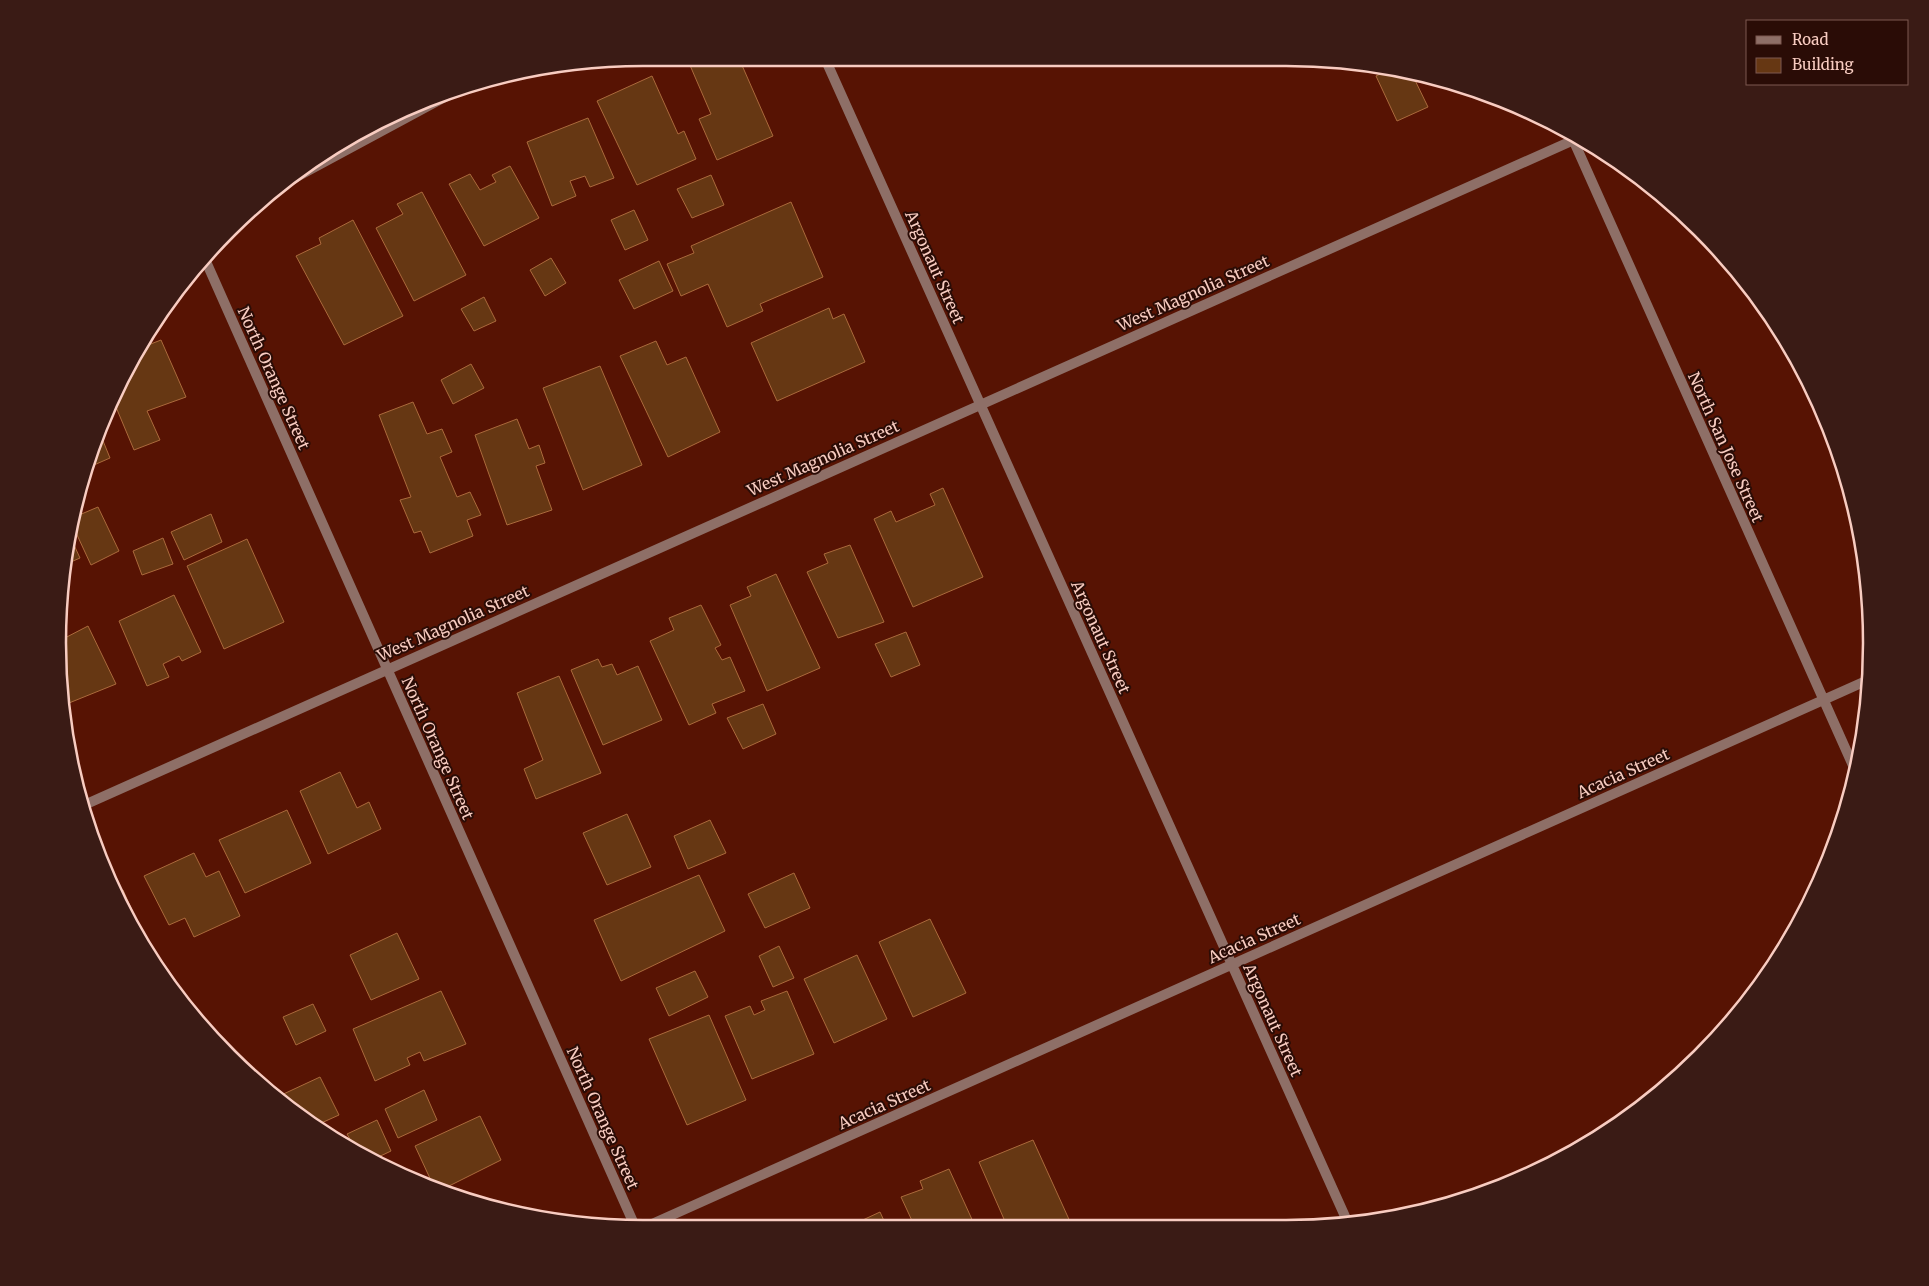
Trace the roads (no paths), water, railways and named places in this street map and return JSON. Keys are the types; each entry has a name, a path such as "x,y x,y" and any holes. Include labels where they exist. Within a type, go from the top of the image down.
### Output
{"street":[{"name":"Argonaut Street","path":"828,66 1345,1217"},
{"name":"West Magnolia Street","path":"89,803 1568,140"},
{"name":"North San Jose Street","path":"1576,145 1851,761"},
{"name":"North Orange Street","path":"207,265 632,1220"},
{"name":"Acacia Street","path":"661,1220 1862,683"}]}
